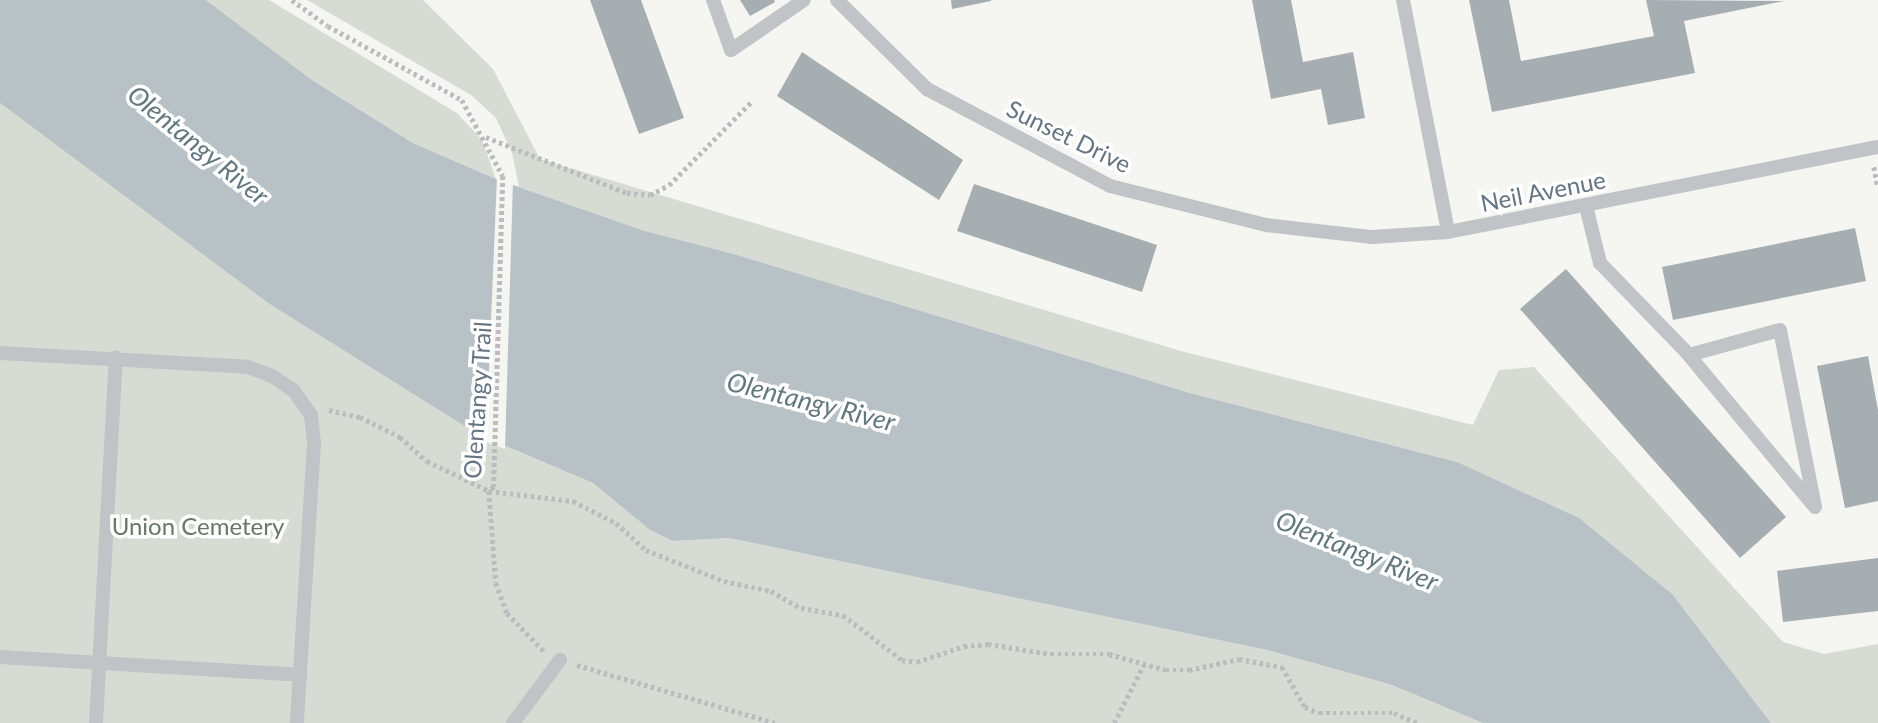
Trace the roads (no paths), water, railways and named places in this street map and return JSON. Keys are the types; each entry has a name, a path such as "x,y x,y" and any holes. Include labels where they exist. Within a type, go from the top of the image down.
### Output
{"lane":[{"path":"713,0 731,50 804,0"},
{"name":"Sunset Drive","path":"837,0 927,89 1110,186 1266,225 1372,237 1448,232"},
{"path":"1403,0 1448,232"},
{"name":"Neil Avenue","path":"1448,232 1878,147"},
{"path":"1586,206 1600,263 1689,355 1815,507 1780,330 1689,355"},
{"path":"0,353 248,367 272,376 294,391 311,415 314,443 298,723"},
{"path":"96,723 116,358"},
{"path":"0,657 300,675"},
{"path":"513,723 560,660"}],"water":[{"name":"Olentangy River","path":"0,0 206,0 312,80 413,143 496,179 645,231 734,254 1190,393 1457,462 1579,518 1673,595 1771,723 1483,723 1392,685 1267,650 729,538 673,541 650,530 593,483 477,434 268,303 0,103"}],"park label":[{"name":"Union Cemetery","path":"198,526"}]}
